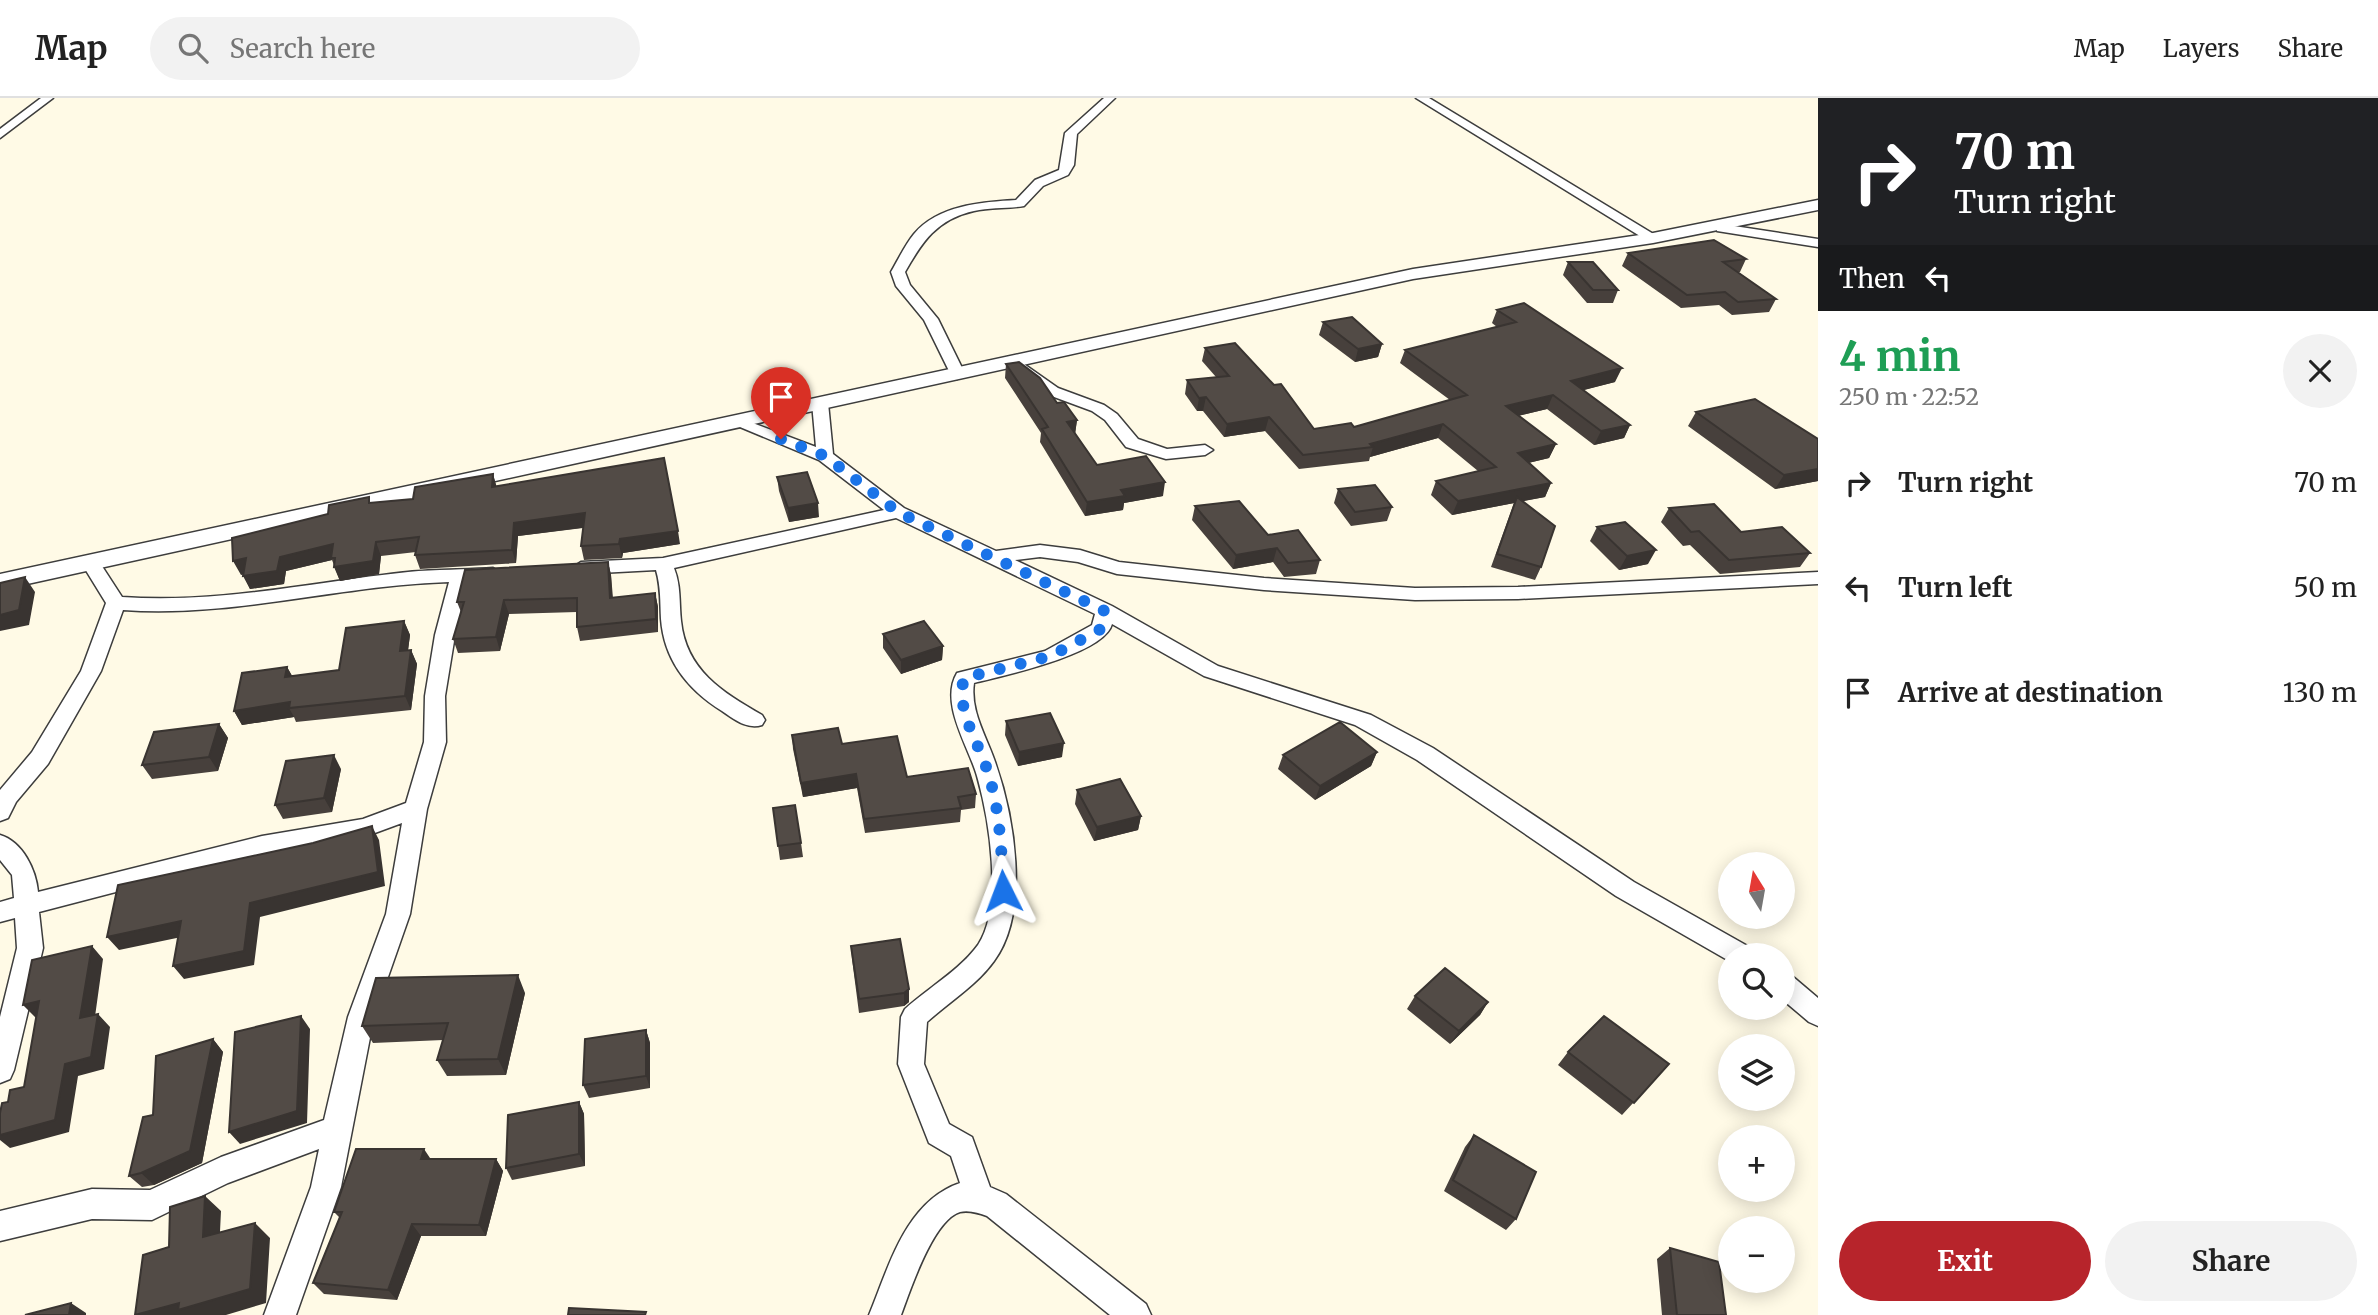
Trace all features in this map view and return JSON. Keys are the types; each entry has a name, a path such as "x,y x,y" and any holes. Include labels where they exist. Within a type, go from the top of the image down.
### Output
{"street":[{"path":"0,135 48,98"},
{"path":"957,374 931,319 903,286 898,272 906,256 920,234 946,218 971,207 1020,203 1040,183 1064,172 1068,165 1071,133 1110,98"},
{"path":"1421,98 1653,238"},
{"path":"0,582 1413,274 1653,238 1818,205"},
{"path":"1732,222 1721,228 1818,243"},
{"path":"1013,362 1052,391 1098,408 1111,417 1132,443 1166,454 1205,450"},
{"path":"820,403 825,456"},
{"path":"736,422 825,456 898,512 1105,611 1211,671 1363,720 1425,754 1625,889 1719,943"},
{"path":"555,569 663,564 898,512"},
{"path":"990,558 1040,551 1080,556 1117,568 1264,584 1415,594 1505,594 1818,578"},
{"path":"91,564 116,603"},
{"path":"663,564 670,579 671,625 688,674 713,698 754,720"},
{"path":"116,603 151,607 198,605 343,589 409,578 514,573"},
{"path":"279,1315 326,1187 361,1017 398,914 416,809 435,742 435,696 445,635 460,577"},
{"path":"0,812 7,797 40,758 91,671 116,603"},
{"path":"979,1198 962,1147 939,1133 911,1064 914,1017 988,951 997,929 1003,891 1002,858 990,777 959,696 964,678 1051,656 1101,629 1105,611"},
{"path":"0,912 262,845 364,828 416,809"},
{"path":"0,844 24,872 29,904 30,948 0,1070"},
{"path":"1795,994 1818,1014"},
{"path":"0,1226 51,1216 92,1203 128,1207 152,1205 221,1171 336,1129"},
{"path":"885,1315 925,1225 944,1205 960,1197 979,1198 996,1204 1135,1315"}],"building":[{"path":"1714,240 1746,259 1723,262 1776,299 1738,302 1725,292 1687,295 1628,253"},
{"path":"1568,262 1593,262 1618,290 1593,290"},
{"path":"1524,303 1622,368 1571,381 1630,425 1601,431 1553,395 1506,406 1556,444 1518,453 1551,483 1458,501 1436,481 1496,467 1443,424 1370,444 1373,447 1303,455 1269,417 1227,424 1206,397 1199,398 1187,380 1229,376 1205,348 1235,343 1274,385 1281,384 1314,429 1351,423 1354,427 1467,395 1405,350 1516,322 1497,310"},
{"path":"1352,317 1382,344 1358,349 1323,322"},
{"path":"1019,362 1040,378 1057,403 1064,402 1077,420 1067,422 1097,465 1146,456 1165,482 1121,490 1125,496 1087,502 1042,429 1048,427 1006,364"},
{"path":"1755,399 1818,439 1818,469 1784,475 1696,412"},
{"path":"664,458 678,531 620,539 619,544 581,546 585,513 514,523 512,550 415,555 419,537 376,542 373,561 334,567 335,558 331,558 333,544 280,557 277,571 243,576 246,558 233,561 232,538 328,514 329,505 369,497 369,503 413,499 415,487 493,474 492,487"},
{"path":"807,472 818,503 788,508 777,477"},
{"path":"1375,485 1392,507 1355,512 1338,489"},
{"path":"1517,497 1555,526 1541,567 1497,554"},
{"path":"1239,501 1268,535 1298,530 1320,560 1288,563 1277,548 1236,555 1195,506"},
{"path":"1714,504 1741,532 1782,527 1810,553 1729,560 1699,531 1691,532 1669,508"},
{"path":"1625,522 1656,550 1627,556 1597,527"},
{"path":"608,562 610,598 655,593 656,619 577,627 577,598 504,600 496,637 453,639 464,602 457,602 465,570"},
{"path":"25,577 19,610 0,615 0,583"},
{"path":"404,621 400,651 411,650 405,696 289,708 290,702 234,711 242,673 287,667 285,677 339,670 346,628"},
{"path":"924,621 943,646 901,660 883,634"},
{"path":"1050,713 1064,743 1019,752 1006,721"},
{"path":"1340,722 1377,752 1320,786 1283,755"},
{"path":"219,724 209,757 142,765 154,732"},
{"path":"838,728 842,744 897,736 907,777 968,768 976,794 958,797 961,808 864,819 856,774 801,783 792,735"},
{"path":"334,755 324,798 275,805 286,761"},
{"path":"1120,779 1141,816 1097,827 1077,790"},
{"path":"795,805 801,843 778,846 773,808"},
{"path":"372,826 378,872 250,903 244,951 173,966 181,921 107,937 118,885 313,843"},
{"path":"900,939 909,989 904,993 859,999 851,946"},
{"path":"92,946 80,1018 98,1014 91,1057 65,1064 55,1120 0,1135 2,1103 8,1102 10,1090 24,1087 39,1001 23,1005 32,960"},
{"path":"1445,968 1488,1002 1459,1031 1415,996"},
{"path":"518,975 498,1059 437,1060 448,1023 362,1026 376,978"},
{"path":"301,1016 297,1111 229,1132 235,1032"},
{"path":"1604,1016 1669,1064 1634,1103 1568,1052"},
{"path":"646,1030 646,1076 583,1085 585,1039"},
{"path":"213,1039 190,1151 129,1176 143,1117 153,1115 156,1056"},
{"path":"579,1102 579,1154 506,1168 508,1115"},
{"path":"1474,1135 1536,1172 1516,1219 1453,1180"},
{"path":"356,1149 424,1149 421,1159 496,1159 479,1225 412,1224 388,1290 313,1283 342,1212 334,1212"},
{"path":"205,1196 203,1237 255,1223 250,1289 178,1310 179,1303 135,1315 143,1255 169,1247 170,1207"},
{"path":"1670,1248 1718,1262 1718,1293 1723,1293 1726,1315 1677,1315"},
{"path":"71,1303 69,1315 25,1315"},
{"path":"569,1308 646,1312 645,1315 568,1315"}],"route":[{"path":"781,439 825,456 898,512 1105,611 1101,629 1051,656 987,670 964,678 959,696 990,777 1002,858 1003,891"}]}
